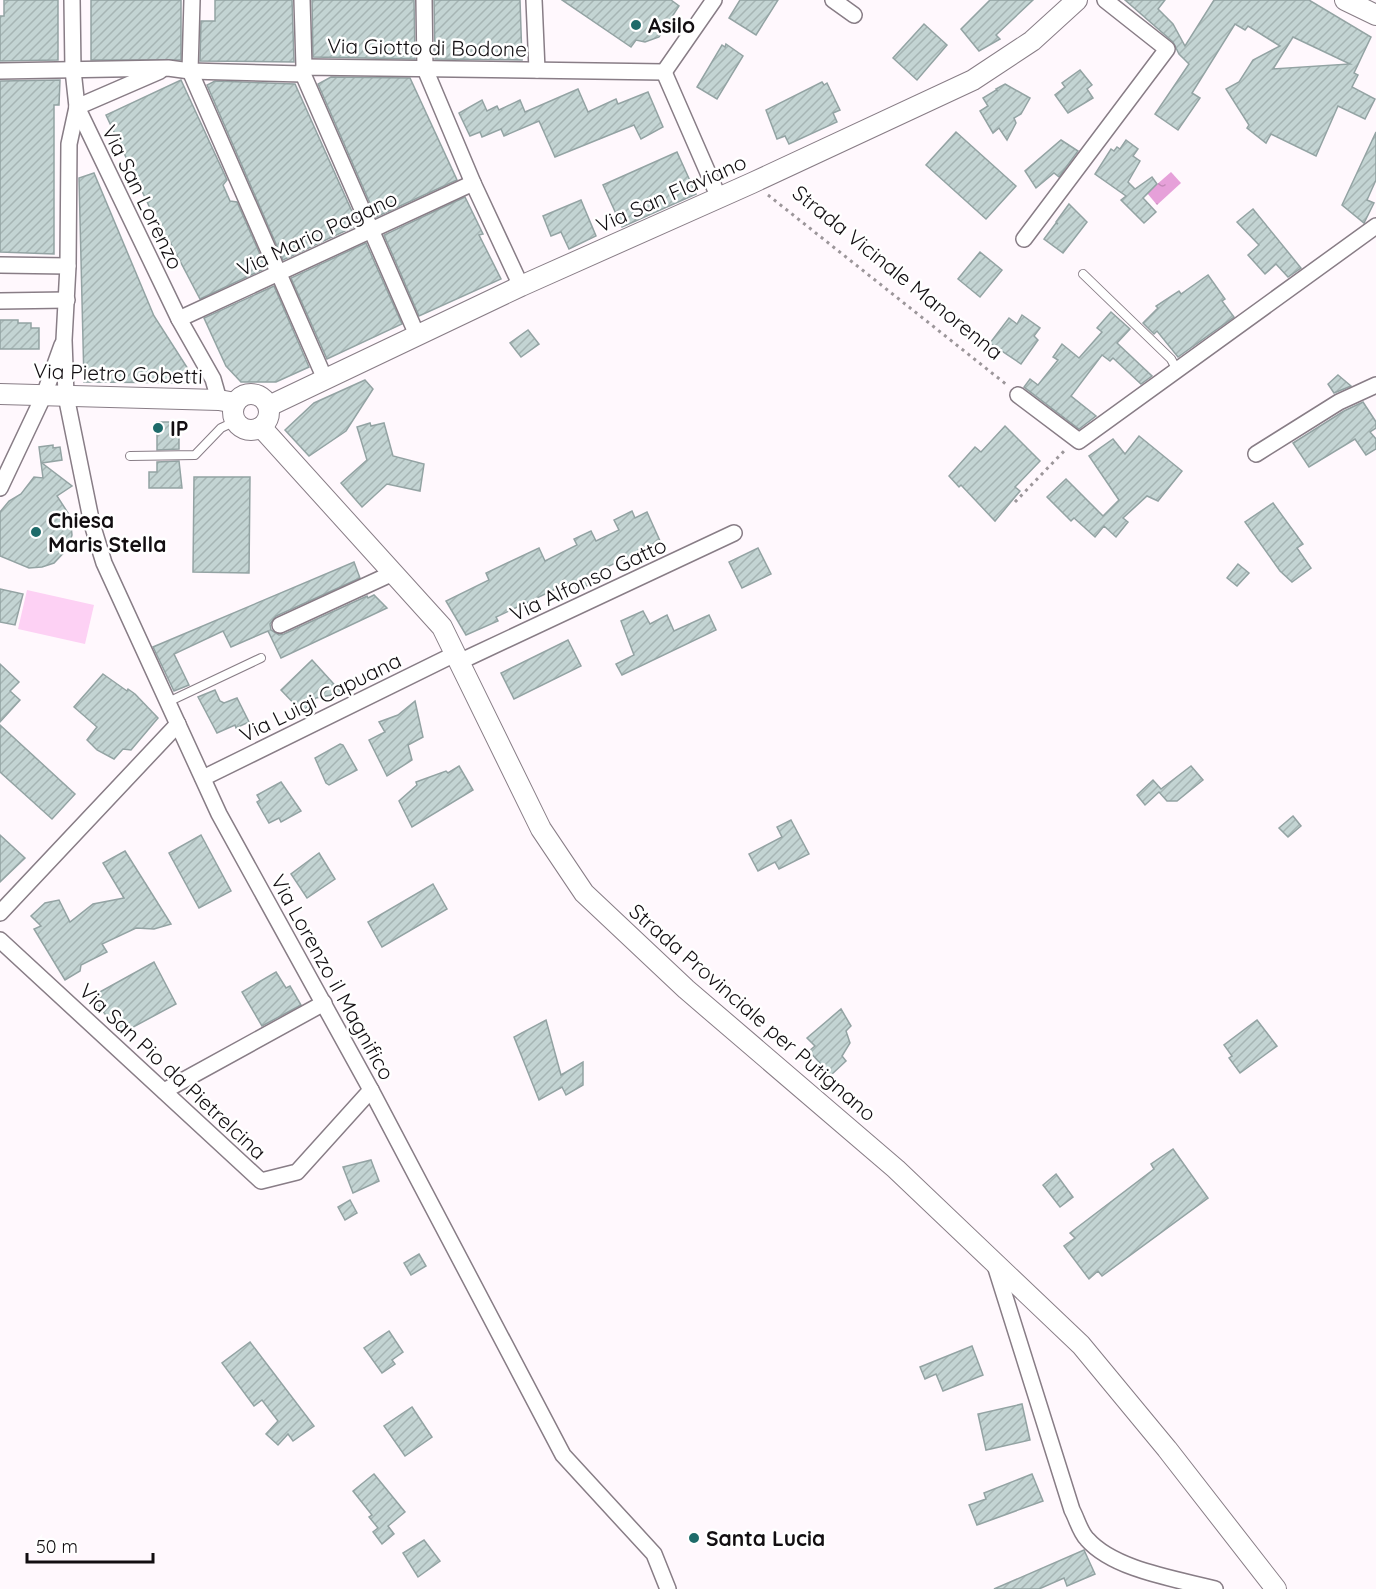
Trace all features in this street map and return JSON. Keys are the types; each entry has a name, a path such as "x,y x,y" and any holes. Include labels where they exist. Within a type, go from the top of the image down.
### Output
{"street":[{"name":"Via San Lorenzo","path":"72,0 73,70 77,107 179,319 230,408"},
{"path":"192,0 190,71 277,275 325,379"},
{"path":"302,0 304,71 417,335"},
{"path":"424,0 425,69 473,183 521,286"},
{"path":"534,0 537,70"},
{"path":"714,0 664,72 719,198"},
{"path":"833,0 854,15"},
{"name":"Via San Flaviano","path":"269,406 521,286 752,183 973,80 1032,41 1077,0"},
{"path":"1024,239 1167,49 1105,0"},
{"path":"1345,0 1376,15"},
{"name":"Via Giotto di Bodone","path":"0,71 168,68 190,71 425,69 664,72"},
{"path":"77,107 168,68"},
{"name":"Via Lorenzo il Magnifico","path":"77,107 69,144 68,266 64,340 66,396 92,524 104,563 219,814 371,1090 563,1455 654,1554 668,1589"},
{"name":"Via Mario Pagano","path":"179,319 473,183"},
{"path":"1018,395 1079,441 1376,226"},
{"path":"0,265 68,266"},
{"path":"0,301 66,300"},
{"name":"Via Lorenzo il Magnifico","path":"0,488 44,395 64,340"},
{"path":"1256,454 1339,402 1376,385"},
{"name":"Via Pietro Gobetti","path":"0,394 66,396 230,408"},
{"path":"255,394 263,398 269,406 269,415 261,427 248,429 230,408 241,396 255,394"},
{"name":"Strada Provinciale per Putignano","path":"261,427 442,627 541,829 584,893 687,989 896,1169 993,1259 1105,1370 1276,1589"},
{"name":"Via Alfonso Gatto","path":"457,658 734,533"},
{"path":"280,625 393,573"},
{"name":"Via Luigi Capuana","path":"203,778 457,658"},
{"path":"0,913 178,724"},
{"name":"Via San Pio da Pietrelcina","path":"0,940 261,1181 297,1172 371,1090"},
{"path":"164,1091 324,1003"},
{"path":"993,1259 1072,1510 1086,1538 1107,1556 1144,1570 1215,1589"}],"lane":[{"path":"1083,274 1171,359 1177,369"},
{"path":"130,456 195,455 221,428 230,408"},
{"path":"168,702 261,658"}],"path":[{"name":"Strada Vicinale Manorenna","path":"752,183 1018,395"},
{"path":"1015,502 1069,447 1079,441"}],"shaded area":[{"path":"27,590 94,605 85,644 18,629"}],"water":[{"path":"1171,172 1181,183 1157,205 1147,193"}],"building":[{"path":"4,0 58,0 58,60 0,61 0,16 4,16"},
{"path":"91,0 181,0 181,60 91,60"},
{"path":"215,0 292,0 294,62 200,61 201,21 215,21"},
{"path":"312,0 414,0 415,59 313,57"},
{"path":"434,0 520,0 522,60 435,59"},
{"name":"Asilo","path":"562,0 671,0 679,6 659,37 645,42 636,40 631,47"},
{"path":"740,0 778,0 756,35 729,18"},
{"path":"990,0 1033,0 996,35 1000,39 979,51 961,29"},
{"path":"1125,0 1165,0 1158,9 1173,24 1185,46 1214,0 1309,0 1371,37 1354,73 1358,75 1352,87 1375,99 1365,119 1338,106 1316,156 1271,134 1266,143 1247,128 1249,125 1226,89 1239,82 1253,60 1280,46 1248,26 1245,30 1235,24 1192,93 1200,98 1178,130 1155,114 1189,64 1179,54 1173,42","holes":["1293,37 1350,64 1273,69"]},
{"path":"924,24 947,45 917,80 893,58"},
{"path":"726,44 743,56 717,99 697,87 722,45 725,47"},
{"path":"1080,70 1092,85 1087,89 1093,98 1068,113 1055,95 1065,87 1062,83"},
{"path":"331,77 410,78 457,180 376,217 318,84"},
{"path":"60,80 59,105 54,105 54,254 0,252 0,81"},
{"path":"181,80 227,180 223,185 230,201 237,202 266,268 200,299 169,240 166,242 106,115"},
{"path":"215,81 295,84 358,225 283,260 207,85"},
{"path":"822,82 824,85 827,83 840,110 833,113 837,122 789,144 785,136 777,139 766,110"},
{"path":"1005,84 1030,98 1021,114 1014,118 1016,123 1007,140 999,128 993,133 980,111 988,106 983,98 998,91 996,89"},
{"path":"578,89 588,112 616,99 618,104 648,92 663,127 641,139 634,125 555,157 539,121 504,136 501,129 482,137 480,132 470,136 459,113 482,100 487,111 497,106 499,110 520,100 525,112"},
{"path":"956,132 1016,186 986,219 926,165"},
{"path":"1376,132 1376,180 1367,200 1374,203 1364,223 1342,205"},
{"path":"1061,140 1078,151 1059,177 1054,173 1036,188 1025,171"},
{"path":"1126,140 1138,149 1133,156 1140,161 1128,182 1135,189 1152,177 1157,184 1143,198 1156,212 1144,223 1121,200 1126,196 1095,174 1111,149 1114,151 1117,147 1120,149"},
{"path":"677,152 696,194 622,227 603,185"},
{"path":"94,173 154,316 197,383 84,382 79,178"},
{"path":"465,197 483,234 479,235 501,279 419,316 384,235"},
{"path":"581,200 596,236 569,249 561,232 551,236 543,216"},
{"path":"1069,204 1087,222 1063,253 1044,239 1056,223 1058,224 1056,222"},
{"path":"1253,209 1301,268 1288,277 1276,264 1265,274 1248,255 1259,245 1237,222"},
{"path":"366,243 402,324 327,359 291,278"},
{"path":"980,252 1002,270 980,297 958,279"},
{"path":"1208,275 1225,299 1222,301 1234,317 1178,357 1157,331 1154,334 1143,323 1158,308 1156,306 1179,291 1181,294"},
{"path":"274,286 309,367 276,382 241,382 226,366 204,318"},
{"path":"1111,312 1130,329 1117,343 1152,376 1141,384 1113,358 1110,361 1102,355 1071,396 1096,416 1079,429 1024,387 1030,379 1038,385 1058,360 1053,357 1062,344 1079,358 1102,332 1097,328"},
{"path":"1022,315 1040,328 1034,336 1038,340 1021,364 990,343 1009,318 1017,324"},
{"path":"0,320 18,320 18,323 31,323 31,328 39,328 39,349 0,349"},
{"path":"528,330 539,344 521,357 510,343"},
{"path":"1338,375 1351,386 1334,393 1328,384"},
{"path":"365,380 373,389 346,431 309,456 285,430 314,403"},
{"path":"1363,402 1376,422 1376,428 1370,432 1376,439 1376,449 1366,455 1355,439 1309,467 1293,443 1344,411"},
{"path":"157,422 179,422 179,449 157,450"},
{"path":"370,423 371,426 384,423 393,456 424,464 420,491 387,484 362,507 341,483 367,460 357,427"},
{"path":"1005,426 1040,461 1015,487 1020,491 995,521 961,485 959,487 949,476 975,447 981,452"},
{"path":"1139,436 1182,471 1158,501 1147,496 1123,518 1128,522 1116,537 1104,526 1095,537 1074,518 1071,521 1047,497 1066,479 1103,516 1119,500 1089,456 1113,439 1125,454"},
{"name":"Chiesa Maris Stella","path":"53,445 53,448 60,447 62,460 42,463 72,486 57,496 70,516 72,535 68,548 54,563 29,568 0,556 0,512 9,501 21,494 34,477 43,478 39,447"},
{"path":"179,461 182,488 149,488 149,472 157,472 157,462"},
{"path":"194,477 250,477 249,573 193,572"},
{"path":"1273,503 1303,544 1297,548 1311,568 1292,582 1280,571 1245,522"},
{"path":"632,511 635,518 647,512 660,541 599,571 603,579 577,590 573,581 496,617 498,621 466,635 446,601 489,580 486,573 539,548 545,561 577,545 574,539 591,531 596,541 619,530 614,520"},
{"path":"758,548 771,574 742,588 729,562"},
{"path":"354,562 360,578 276,616 270,624 271,630 279,635 284,634 367,596 368,598 374,595 387,608 281,658 268,631 231,647 223,631 174,654 189,685 174,691 153,647"},
{"path":"1238,564 1249,573 1237,586 1227,578"},
{"path":"0,589 23,594 15,625 0,622"},
{"path":"643,611 650,624 667,615 674,631 709,615 716,630 622,675 616,664 634,655 621,621"},
{"path":"568,640 581,666 514,699 501,673"},
{"path":"312,660 342,693 316,698 302,712 281,690"},
{"path":"0,664 19,682 10,691 20,700 0,722"},
{"path":"103,674 135,694 158,718 131,750 123,749 114,759 97,750 87,740 97,727 74,707"},
{"path":"215,690 220,701 224,703 237,698 249,722 217,733 198,697"},
{"path":"415,701 423,737 408,745 412,760 387,776 369,740 385,732 379,722 398,715"},
{"path":"0,725 75,794 52,819 0,772"},
{"path":"340,744 343,745 357,770 329,785 315,758"},
{"path":"459,766 473,790 412,827 399,801 417,785 416,782 446,771 448,773"},
{"path":"1191,766 1203,780 1177,801 1167,801 1159,792 1145,805 1137,795 1153,780 1161,789"},
{"path":"281,782 301,811 281,822 279,818 269,823 257,802 260,800 257,795"},
{"path":"1293,816 1301,826 1288,837 1279,828"},
{"path":"791,820 809,854 779,869 775,862 758,871 749,854 782,837 777,827"},
{"path":"0,835 25,858 0,882"},
{"path":"201,835 231,891 199,908 169,853"},
{"path":"125,851 171,924 154,929 136,928 102,944 107,952 81,965 80,971 65,980 34,929 41,926 31,916 45,903 59,900 70,922 93,904 124,898 103,863"},
{"path":"319,853 335,879 307,898 291,874"},
{"path":"433,884 447,909 382,947 368,922"},
{"path":"154,962 176,1004 124,1032 119,1032 98,1005 98,993"},
{"path":"276,972 286,988 290,986 301,1005 262,1026 242,992"},
{"path":"841,1009 851,1026 846,1031 850,1043 842,1056 846,1061 831,1075 809,1051 815,1046 807,1038"},
{"path":"546,1020 561,1075 583,1062 583,1085 566,1095 562,1087 539,1100 514,1037"},
{"path":"1257,1020 1277,1046 1240,1073 1229,1058 1232,1056 1224,1045"},
{"path":"1173,1149 1208,1198 1102,1276 1098,1271 1089,1279 1064,1246 1075,1238 1070,1233 1154,1169 1151,1164"},
{"path":"371,1160 379,1181 353,1193 343,1167"},
{"path":"1056,1174 1073,1197 1060,1207 1043,1185"},
{"path":"350,1200 357,1213 345,1220 338,1207"},
{"path":"419,1254 426,1266 411,1275 404,1263"},
{"path":"389,1331 403,1352 392,1360 395,1364 382,1373 364,1348"},
{"path":"250,1342 314,1426 293,1441 288,1434 278,1445 266,1434 278,1421 262,1400 254,1406 222,1363"},
{"path":"972,1346 983,1375 943,1391 936,1374 925,1379 920,1367"},
{"path":"1022,1404 1030,1440 986,1450 978,1414"},
{"path":"412,1407 432,1437 405,1456 384,1426"},
{"path":"374,1474 405,1512 388,1526 394,1534 382,1544 373,1532 378,1528 369,1517 372,1515 353,1491"},
{"path":"1032,1474 1043,1501 977,1525 969,1505 986,1499 984,1493"},
{"path":"424,1540 440,1561 418,1577 403,1553"},
{"path":"1084,1550 1095,1574 1067,1586 1064,1578 1039,1589 994,1589"}],"place":[{"name":"Asilo","path":"636,25"},
{"name":"IP","path":"158,428"},
{"name":"Chiesa Maris Stella","path":"36,532"},
{"name":"Santa Lucia","path":"694,1538"}]}
